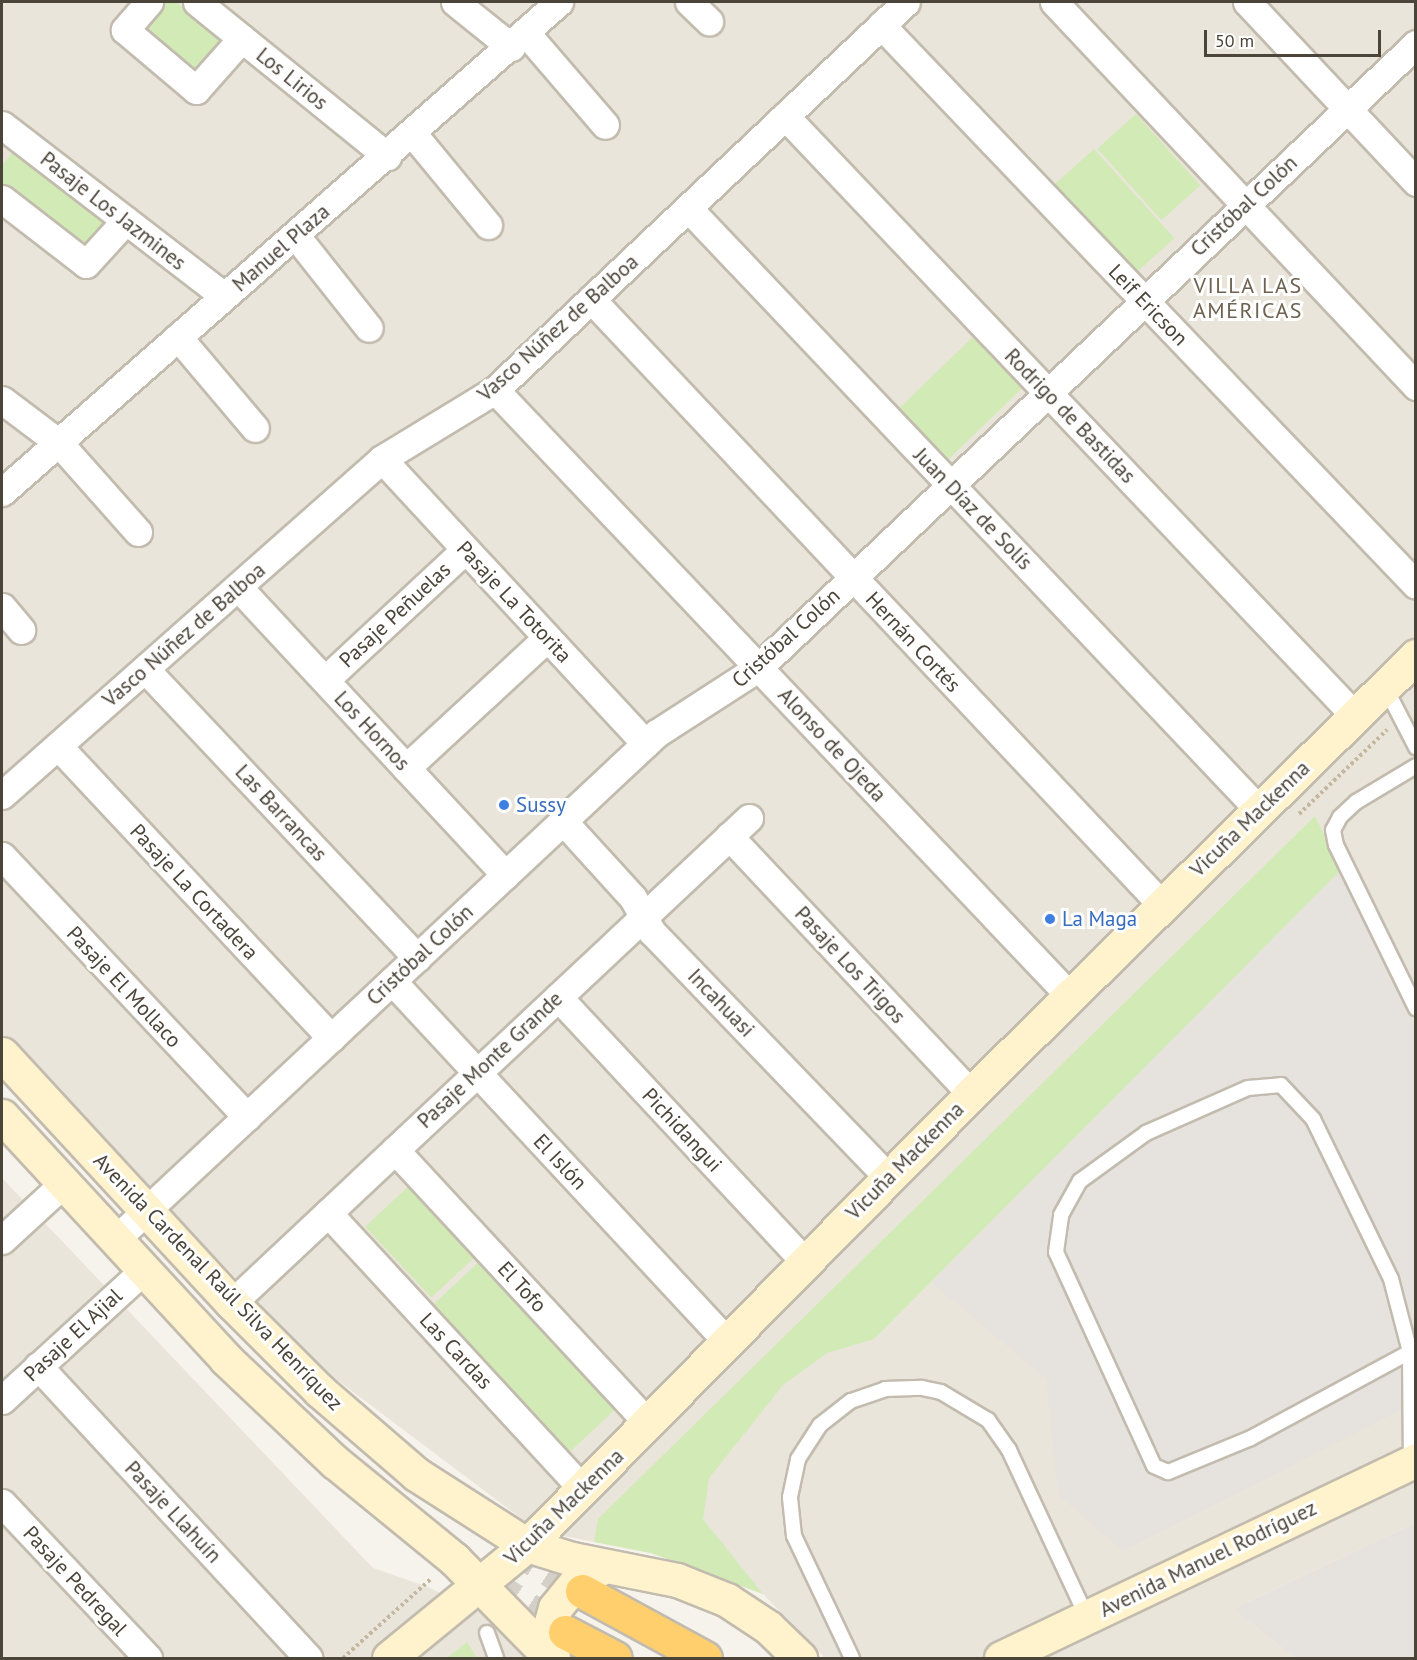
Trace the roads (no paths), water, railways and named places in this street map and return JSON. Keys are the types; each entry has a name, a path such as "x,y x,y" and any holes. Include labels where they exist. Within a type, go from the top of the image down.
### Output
{"highway":[{"path":"582,1591 705,1659"},
{"path":"556,1650 615,1659"}],"main road":[{"name":"Vicuña Mackenna","path":"389,1659 527,1545 971,1094 1416,656"},
{"name":"Avenida Cardenal Raúl Silva Henríquez","path":"2,1054 232,1303 320,1391 416,1474 527,1545 605,1567 650,1574 703,1589 750,1614 800,1659"},
{"name":"Avenida Cardenal Raúl Silva Henríquez","path":"2,1116 144,1270 280,1411 454,1559 479,1584 556,1650"},
{"name":"Avenida Manuel Rodríguez","path":"1001,1659 1413,1461"},
{"path":"556,1650 549,1629 555,1608 576,1582 605,1567"}],"street":[{"path":"148,2 125,30 196,90 242,38"},
{"name":"Los Lirios","path":"197,2 387,156"},
{"path":"455,2 519,40 605,125"},
{"name":"Manuel Plaza","path":"2,492 519,40 559,2"},
{"path":"689,2 709,21"},
{"name":"Vasco Núñez de Balboa","path":"2,795 382,459 495,390 906,2"},
{"path":"1054,2 1416,386"},
{"path":"1248,2 1416,182"},
{"name":"Leif Ericson","path":"881,25 1416,585"},
{"name":"Cristóbal Colón","path":"116,1239 646,744 685,712 737,685 758,668 1416,44"},
{"name":"Rodrigo de Bastidas","path":"785,116 1355,716"},
{"name":"Pasaje Los Jazmines","path":"4,133 126,220 224,296"},
{"path":"412,134 488,225"},
{"path":"2,199 86,264 126,220"},
{"name":"Juan Díaz de Solís","path":"688,208 1259,810"},
{"path":"296,236 369,328"},
{"name":"Hernán Cortés","path":"591,299 1162,905"},
{"path":"178,337 255,428"},
{"name":"Alonso de Ojeda","path":"495,390 1070,996"},
{"path":"2,400 59,443 138,532"},
{"name":"Pasaje La Totorita","path":"382,459 646,744"},
{"name":"Pasaje Peñuelas","path":"325,680 465,550"},
{"name":"Los Hornos","path":"238,586 506,875"},
{"path":"2,608 21,630"},
{"path":"406,768 547,638"},
{"name":"Las Barrancas","path":"145,669 417,957"},
{"name":"Pasaje La Cortadera","path":"58,746 331,1038"},
{"name":"Pasaje Monte Grande","path":"232,1303 749,818"},
{"name":"Incahuasi","path":"563,821 633,898 652,932 889,1178"},
{"name":"Pasaje Los Trigos","path":"729,836 971,1094"},
{"name":"Pasaje El Mollaco","path":"2,856 247,1117"},
{"name":"El Islón","path":"392,981 728,1342"},
{"name":"Pichidangui","path":"558,997 806,1263"},
{"name":"El Tofo","path":"395,1150 648,1423"},
{"path":"2,1240 63,1183"},
{"name":"Las Cardas","path":"328,1213 584,1489"},
{"name":"Pasaje El Ajial","path":"2,1400 144,1270"},
{"name":"Pasaje Llahuín","path":"39,1366 308,1659"},
{"name":"Pasaje Pedregal","path":"2,1503 148,1659"}],"lane":[{"path":"1385,687 1416,747"},
{"path":"1416,766 1356,802 1340,817 1333,830 1335,845 1416,1008"},
{"path":"1410,1352 1251,1438 1168,1472 1154,1466 1056,1252 1061,1215 1080,1181 1146,1133 1248,1088 1281,1085 1313,1119 1391,1279 1410,1352 1413,1461"},
{"path":"852,1659 794,1536 790,1497 798,1459 819,1425 850,1401 885,1389 913,1387 940,1392 987,1420 1009,1450 1087,1617"},
{"path":"487,1633 496,1659"}],"tunnel":[{"path":"509,1543 582,1591"},
{"path":"486,1582 565,1632"}],"place":[{"name":"Sussy","path":"504,805"},
{"name":"La Maga","path":"1050,919"}],"district":[{"name":"VILLA LAS AMÉRICAS","path":"1248,298"}]}
